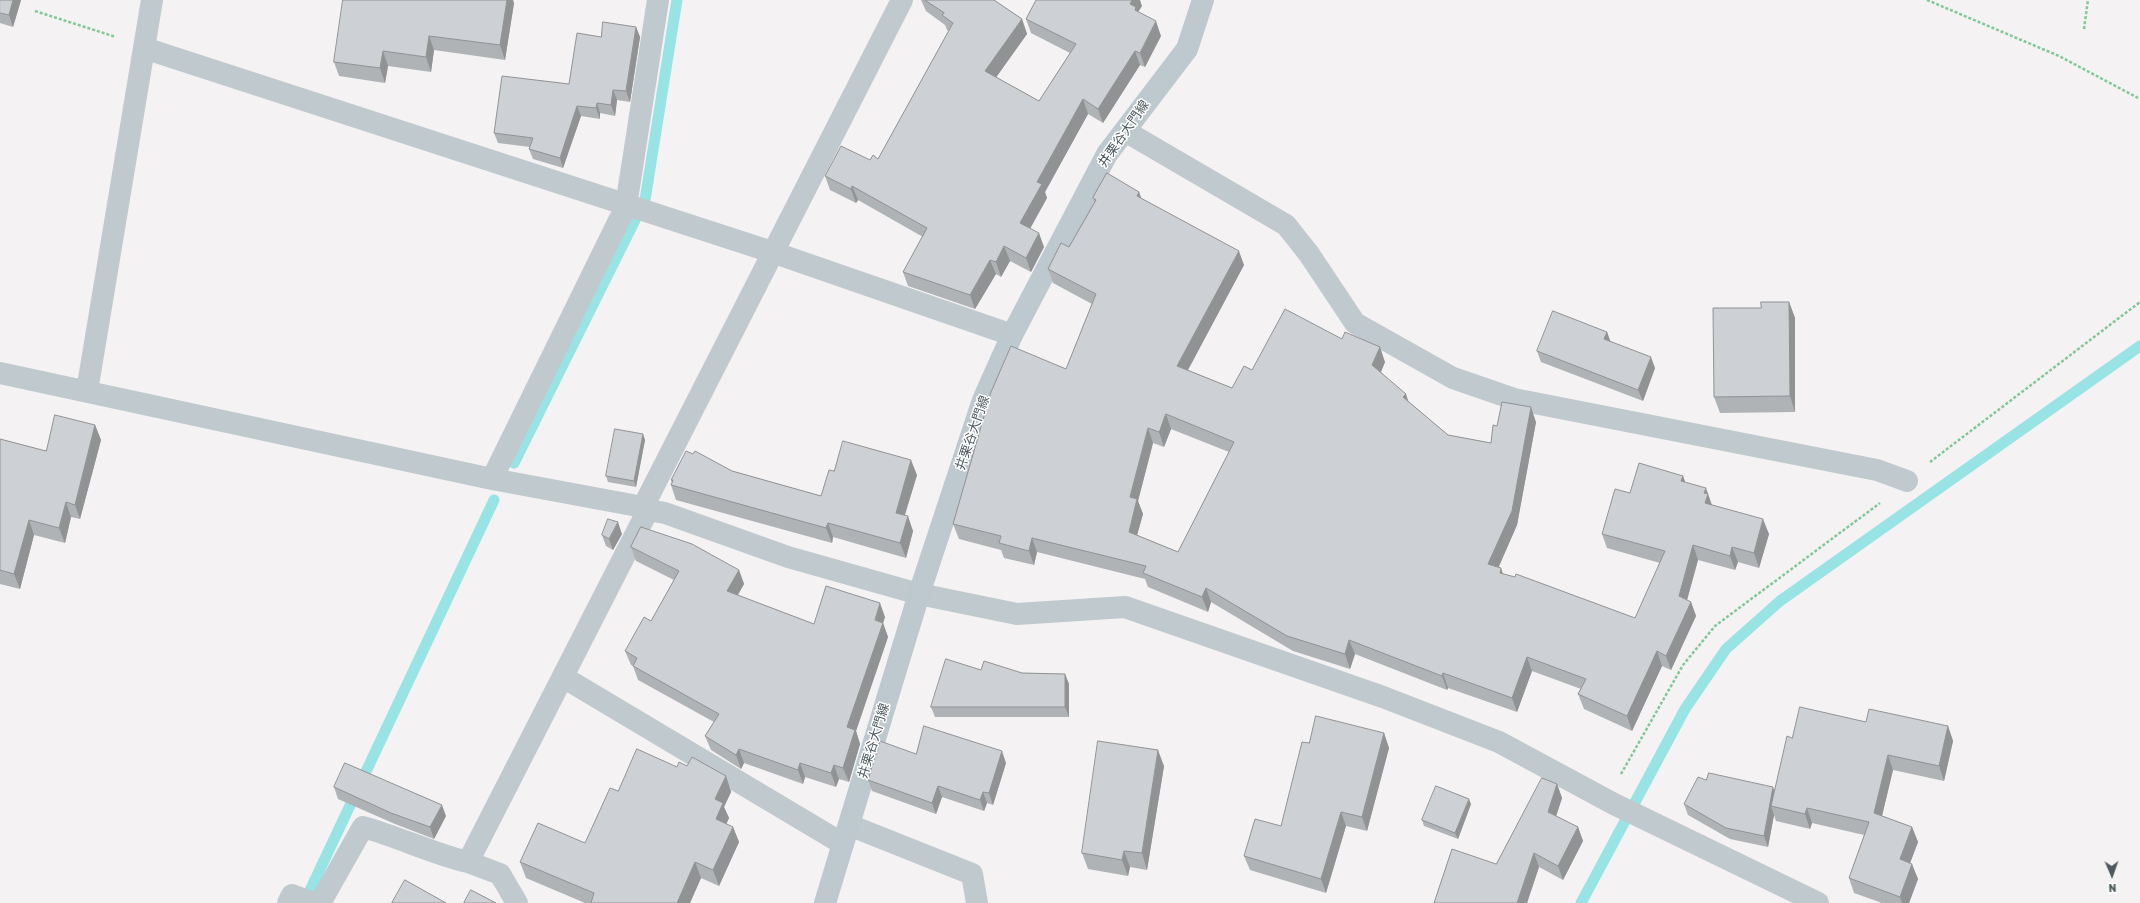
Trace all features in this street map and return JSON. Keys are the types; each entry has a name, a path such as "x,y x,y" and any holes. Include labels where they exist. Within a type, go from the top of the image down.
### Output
{"main road":[{"name":"井栗谷大門線","path":"825,903 919,594 984,400 1012,334 1107,154 1186,49 1203,0"}],"street":[{"path":"87,391 152,0"},
{"path":"492,479 626,206 658,0"},
{"path":"468,862 563,677 772,252 902,0"},
{"path":"145,47 626,206 772,252 1012,334"},
{"path":"1125,131 1286,225 1310,254 1355,323 1453,378 1514,399 1877,470 1907,481"},
{"path":"0,373 492,479 645,508 665,513 788,557 919,594 1017,614 1125,607 1383,697 1499,742 1610,802 1818,903"},
{"path":"563,677 846,834 972,874 977,903"},
{"path":"320,903 363,827 500,874 516,903"},
{"path":"288,903 292,895 313,903"}],"path":[{"path":"1927,0 2059,56 2140,99"},
{"path":"2084,29 2088,0"},
{"path":"35,11 145,47"},
{"path":"1610,802 1683,666 1715,626 1878,504 2140,302"}],"building":[{"path":"0,0 13,0 9,15 0,13"},
{"path":"343,0 507,0 500,45 429,36 426,57 383,51 380,68 334,62"},
{"path":"925,0 994,0 1022,19 985,71 1039,101 1076,44 1026,19 1036,0 1132,0 1130,4 1136,7 1135,10 1156,21 1140,53 1135,51 1098,109 1083,99 1037,182 1042,184 1020,223 1039,233 1026,258 1004,246 996,262 990,260 970,295 903,272 927,228 852,186 851,189 825,176 841,146 870,160 873,155 878,159 953,23 942,15 944,13"},
{"path":"603,22 636,27 626,91 613,90 611,105 597,103 596,108 577,106 560,158 529,149 533,138 494,133 502,76 569,84 577,33 601,37"},
{"path":"1107,173 1139,192 1137,196 1239,251 1177,366 1232,388 1244,366 1252,370 1285,309 1342,339 1345,332 1380,347 1372,365 1406,394 1403,397 1448,435 1491,443 1493,425 1497,426 1502,402 1531,407 1512,511 1488,564 1501,568 1500,573 1515,577 1516,574 1635,618 1665,551 1602,534 1615,489 1630,493 1639,463 1683,476 1681,481 1706,488 1704,493 1708,494 1705,503 1763,519 1754,553 1732,547 1730,556 1693,545 1679,596 1691,602 1666,656 1657,651 1627,716 1578,694 1586,679 1527,657 1512,698 1443,673 1442,676 1349,640 1345,654 1287,636 1206,588 1202,597 1143,573 1146,566 1032,538 1029,551 999,543 1001,536 953,524 991,392 1011,346 1066,369 1096,294 1048,269 1061,243 1069,247 1096,200 1093,198","holes":["1166,414 1234,442 1178,552 1129,532 1137,499 1130,497 1148,428 1159,432"]},
{"path":"1761,302 1789,302 1790,396 1714,397 1713,308 1761,308"},
{"path":"1553,311 1607,332 1604,339 1651,357 1638,390 1537,351"},
{"path":"55,415 95,425 75,505 66,502 59,528 29,520 14,574 0,570 0,439 46,451"},
{"path":"615,429 643,434 634,481 606,476"},
{"path":"843,441 911,460 896,513 908,516 900,543 828,523 826,528 671,485 673,480 671,480 686,451 693,454 695,451 732,471 821,496 829,470 834,471"},
{"path":"608,519 618,522 609,539 602,535"},
{"path":"641,527 692,544 739,570 727,591 814,624 826,586 880,603 875,620 883,623 847,727 855,730 843,768 834,765 831,773 800,763 798,770 739,749 736,755 705,736 719,714 633,666 637,658 625,651 644,617 651,621 679,571 631,547"},
{"path":"946,659 981,670 984,661 1022,673 1065,674 1065,707 931,707"},
{"path":"1800,707 1866,722 1869,709 1948,726 1939,766 1888,755 1874,813 1912,827 1900,859 1912,864 1900,897 1849,878 1869,822 1807,808 1805,814 1771,806 1787,736 1792,738"},
{"path":"1316,716 1384,733 1362,817 1341,812 1321,879 1244,856 1255,819 1281,826 1302,742 1309,743"},
{"path":"924,726 1002,751 989,793 983,792 980,800 938,786 932,803 868,780 880,741 916,754"},
{"path":"1098,741 1158,750 1142,853 1124,851 1122,860 1082,853"},
{"path":"637,749 677,767 679,762 687,766 692,757 726,776 715,799 723,803 716,819 733,827 713,870 695,862 677,903 591,903 594,893 520,862 538,823 585,843 610,788 618,791"},
{"path":"345,763 442,805 430,827 391,813 334,787"},
{"path":"1709,773 1773,787 1764,836 1726,828 1684,804 1698,777 1706,780"},
{"path":"1542,778 1557,784 1548,812 1578,827 1558,866 1534,853 1517,903 1434,903 1452,849 1496,864"},
{"path":"1436,786 1469,799 1455,833 1422,820"},
{"path":"405,880 446,903 392,903"},
{"path":"471,890 496,903 464,903"}],"waterway":[{"path":"514,463 645,200 677,0"},
{"path":"1581,903 1685,709 1726,649 1780,601 2140,346"},
{"path":"304,903 494,500"}]}
